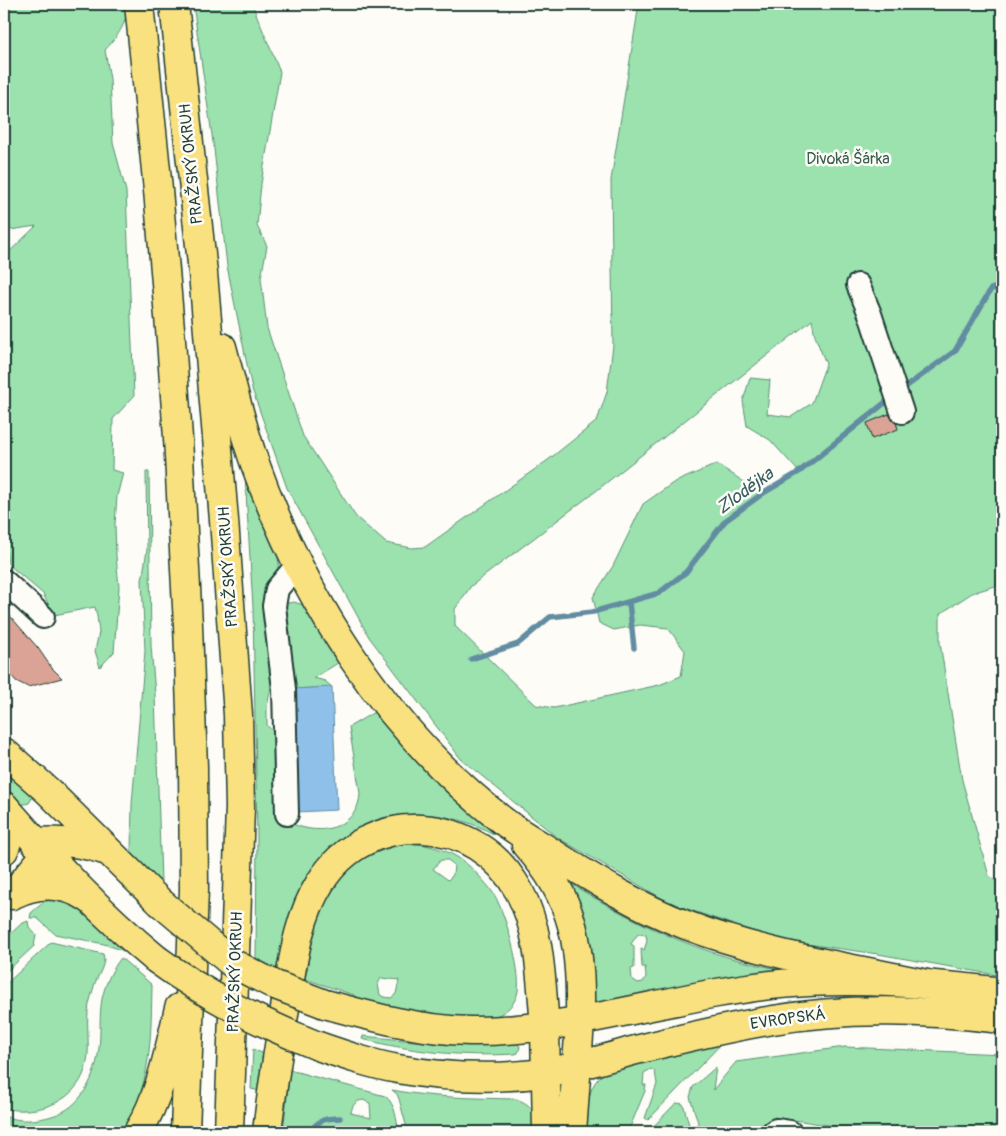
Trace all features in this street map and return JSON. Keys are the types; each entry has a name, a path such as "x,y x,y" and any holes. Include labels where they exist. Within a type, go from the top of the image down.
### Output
{"main road":[{"path":"139,4 160,208 181,475 193,767 193,930 185,1132"},
{"name":"PRAŽSKÝ OKRUH","path":"174,4 203,273 225,529 238,715 240,807 229,1132"},
{"path":"203,273 243,429 254,460 298,564 333,628 386,704 450,774 505,822 538,858 563,898 572,926 579,962 580,1022 572,1132"},
{"name":"EVROPSKÁ","path":"4,752 48,791 160,902 232,963 275,985 325,1004 391,1020 468,1031 545,1027 580,1022 706,995 780,984 850,981 931,985 1002,992"},
{"path":"9,898 49,852 56,828 56,817 48,791"},
{"path":"4,807 9,826 4,850"},
{"name":"EVROPSKÁ","path":"4,807 49,852 90,899 117,926 156,959 200,990 247,1016 318,1046 397,1069 428,1074 460,1076 546,1072 577,1066 683,1038 774,1020 848,1011 919,1011 1002,1019"},
{"path":"505,822 594,880 646,908 683,924 718,937 758,948 931,985"},
{"path":"267,1132 272,1082 292,968 302,925 310,902 325,876 341,858 359,844 380,834 414,828 446,832 465,838 476,845 502,866 513,880 523,899 534,933 539,964 545,1027 547,1132"},
{"path":"4,857 17,848 49,852 81,843 108,852"},
{"path":"9,898 36,886 59,885 80,892 90,899"},
{"path":"138,1132 152,1106 165,1064 182,994 193,930"}],"street":[{"path":"858,285 870,314 900,408"},
{"path":"287,814 284,689 274,606 276,590 298,564"},
{"path":"4,581 43,617"},
{"path":"773,1132 776,1130 790,1132"}],"green space":[{"path":"4,4 126,4 124,23 105,50 110,79 113,143 126,191 134,396 113,419 112,470 123,473 117,496 115,524 119,587 114,652 100,667 95,651 99,632 95,607 54,615 43,594 8,564 6,547 4,546 4,257 36,226 4,231"},
{"name":"Divoká Šárka","path":"193,4 252,4 280,72 261,184 257,226 267,246 261,278 267,328 303,436 356,517 386,543 412,548 425,547 548,460 597,421 607,392 613,345 611,180 639,4 1002,4 1002,584 972,593 940,614 940,643 962,780 989,876 1002,885 1002,976 878,954 778,940 670,903 558,838 461,759 369,637 287,488 252,389 227,266 214,149","holes":["812,320 815,336 826,364 812,403 791,417 767,414 770,380 750,378 743,401 747,426 770,440 799,472 762,494 717,464 673,483 643,504 613,566 593,597 599,623 614,630 640,625 668,628 685,651 681,676 659,685 554,708 536,705 455,626 455,609 471,586 596,491","893,412 898,429 872,438 867,423"]},
{"path":"244,459 276,543 279,565 269,585 275,667 267,707 267,725 277,736 290,823 305,828 324,829 342,824 355,812 360,793 349,727 376,711 402,745 432,776 497,832 495,835 464,821 447,817 407,815 386,818 367,824 349,834 333,846 306,879 293,908 280,971 256,958 257,836 253,607"},
{"path":"146,472 149,472 151,646 155,694 161,882 131,852 132,804 145,651 142,580 147,550"},
{"path":"294,602 306,606 341,661 314,678 325,681 332,687 292,689 282,609 288,603"},
{"path":"4,766 32,793 29,803 20,805 4,789"},
{"path":"408,843 437,848 455,856 471,867 493,893 508,929 517,970 518,991 515,999 504,1012 492,1017 462,1018 408,1011 353,1001 354,995 305,979 319,917 325,902 342,876 367,857","holes":["441,860 448,860 454,865 453,875 448,880 433,869","381,978 399,980 396,994 391,998 380,995 378,984"]},
{"path":"568,882 620,912 672,937 726,956 784,970 784,972 595,1006 592,1003","holes":["637,935 646,935 647,941 644,950 641,949 642,967 645,967 646,977 643,982 638,983 632,979 631,969 634,968 634,946 631,944"]},
{"path":"54,900 75,906 85,912 127,952 104,944 55,934 37,918 30,918 31,913 45,901"},
{"path":"28,921 29,927 36,935 34,946 4,974 4,940 21,924"},
{"path":"51,942 103,954 103,966 94,986 89,1004 88,1054 85,1069 79,1082 61,1100 49,1106 35,1109 7,1109 4,1108 4,986"},
{"path":"121,958 152,985 149,1052 143,1086 128,1121 119,1132 4,1132 4,1116 28,1120 52,1116 72,1106 86,1090 95,1069 100,1042 103,993 109,977"},
{"path":"363,1036 424,1042 517,1042 520,1047 518,1053 515,1054 457,1054 400,1047 362,1039"},
{"path":"724,1041 648,1120 645,1118 657,1084 655,1072 651,1069 644,1073 643,1085 646,1085 645,1091 628,1132 587,1132 590,1096 596,1082 602,1075 610,1070"},
{"path":"845,1047 1002,1054 1002,1132 875,1132 774,1117 778,1119 754,1132 701,1132 690,1097 693,1087 716,1067 713,1090 736,1062"},
{"path":"253,1049 266,1055 260,1091 251,1089"},
{"path":"290,1070 385,1096 389,1099 393,1108 399,1132 283,1132","holes":["363,1100 370,1103 371,1118 351,1113 353,1106 358,1101"]},
{"path":"392,1090 438,1096 516,1099 527,1104 533,1111 539,1132 408,1132 399,1099"},
{"path":"677,1103 683,1104 691,1132 648,1132 674,1105"}],"water":[{"path":"332,687 337,810 297,812 292,689"}],"building":[{"path":"889,414 898,429 872,439 867,423"},
{"path":"4,609 62,678 28,687 16,681 4,667"}],"waterway":[{"name":"Zlodějka","path":"900,391 955,351 991,289 1002,286"},
{"name":"Zlodějka","path":"471,659 518,644 550,617 593,612 659,593 686,572 725,521 762,494 799,472 892,397"},
{"path":"629,602 634,648"},
{"path":"310,1132 322,1120 340,1118"}]}
